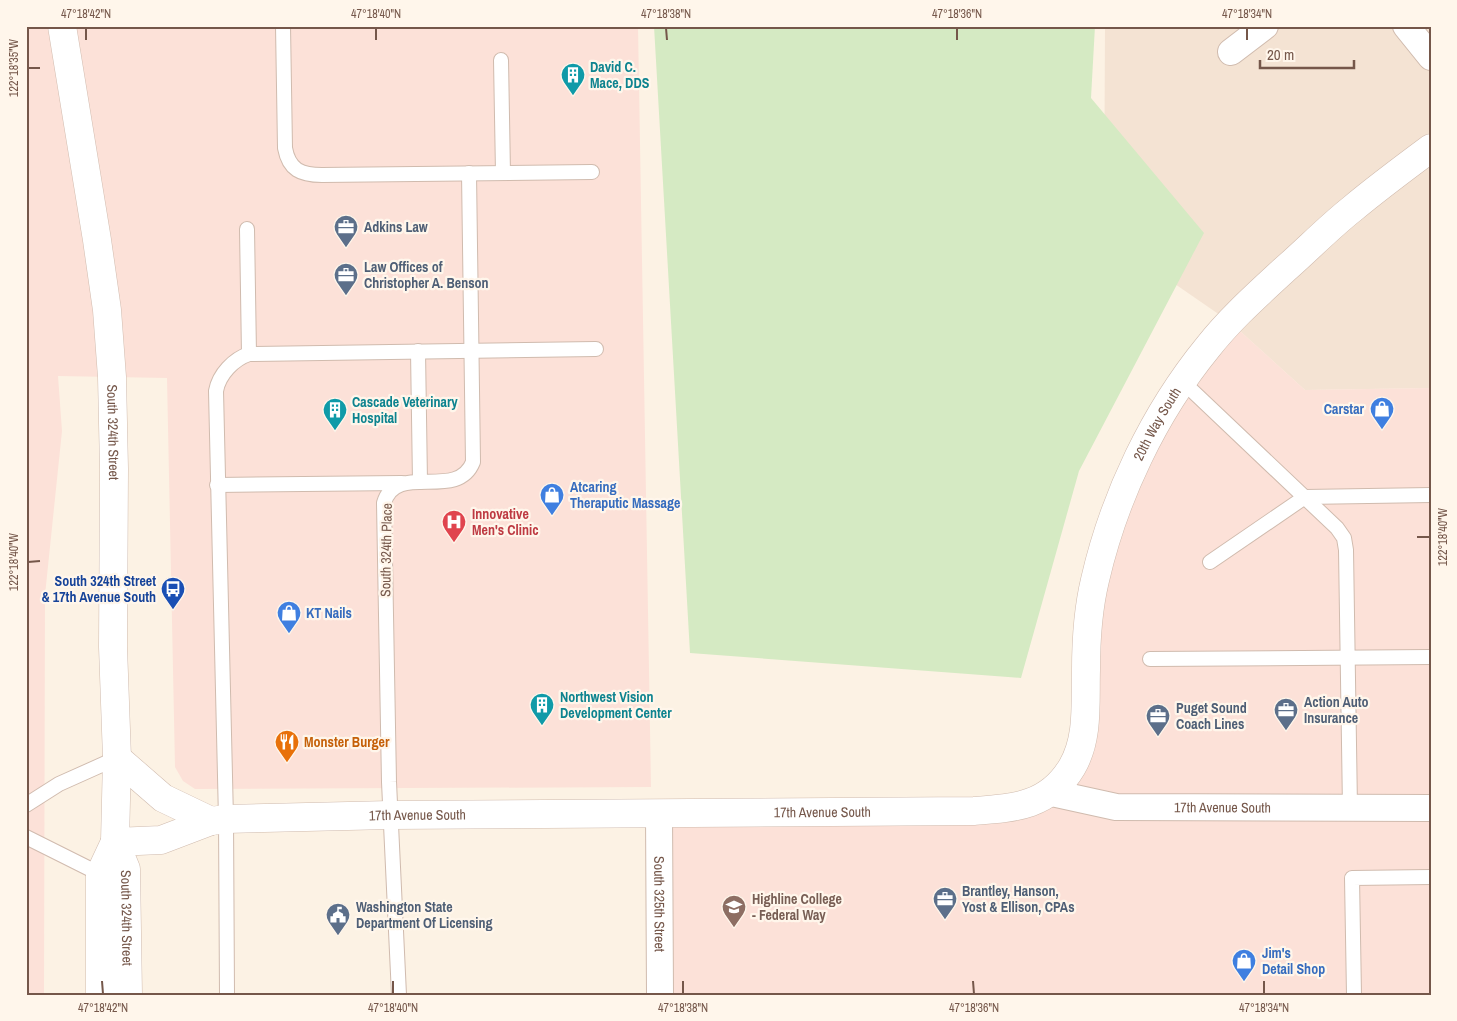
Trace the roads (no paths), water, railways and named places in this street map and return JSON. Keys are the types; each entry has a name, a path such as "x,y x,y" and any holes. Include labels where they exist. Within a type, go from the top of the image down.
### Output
{"street":[{"name":"South 324th Street","path":"62,26 108,320 113,433 113,647 117,758 115,842 126,870 128,995"},
{"path":"1231,52 1265,26"},
{"path":"1406,26 1431,57"},
{"name":"20th Way South","path":"1052,793 1073,765 1081,743 1087,705 1086,672 1089,611 1095,580 1110,527 1148,442 1182,381 1208,347 1251,300 1351,209 1431,148"},
{"name":"17th Avenue South","path":"117,758 163,798 219,820"},
{"name":"17th Avenue South","path":"115,842 162,840 219,820 390,815 974,811 1010,808 1052,793 1116,807 1431,808"},
{"name":"South 325th Street","path":"659,813 660,995"},
{"name":"South 324th Street","path":"100,995 100,874 115,842"}],"lane":[{"path":"283,26 285,148 287,158 294,168 305,174 322,176 592,172"},
{"path":"501,60 503,173"},
{"name":"South 324th Place","path":"399,995 390,815 384,503 390,491 399,485 415,482 457,480 467,474 473,462 469,173"},
{"path":"247,229 249,354"},
{"path":"226,995 219,820 216,388 223,374 239,358 249,354 596,349"},
{"path":"218,485 415,482 418,352"},
{"path":"1182,381 1305,497 1344,538 1346,553 1350,808"},
{"path":"1210,562 1305,497 1431,495"},
{"path":"1150,659 1431,657"},
{"path":"26,805 59,784 117,758"},
{"path":"26,837 100,874"},
{"path":"1354,995 1352,878 1431,876"}],"place":[{"name":"David C. Mace, DDS","path":"573,96"},
{"name":"Adkins Law","path":"346,248"},
{"name":"Law Offices of Christopher A. Benson","path":"346,296"},
{"name":"Carstar","path":"1382,430"},
{"name":"Cascade Veterinary Hospital","path":"335,431"},
{"name":"Atcaring Theraputic Massage","path":"552,516"},
{"name":"Innovative Men's Clinic","path":"454,543"},
{"name":"South 324th Street & 17th Avenue South","path":"173,610"},
{"name":"KT Nails","path":"289,634"},
{"name":"Northwest Vision Development Center","path":"542,726"},
{"name":"Action Auto Insurance","path":"1286,731"},
{"name":"Puget Sound Coach Lines","path":"1158,737"},
{"name":"Monster Burger","path":"287,763"},
{"name":"Brantley, Hanson, Yost & Ellison, CPAs","path":"945,920"},
{"name":"Highline College - Federal Way","path":"734,928"},
{"name":"Washington State Department Of Licensing","path":"338,936"},
{"name":"Jim's Detail Shop","path":"1244,982"}]}
